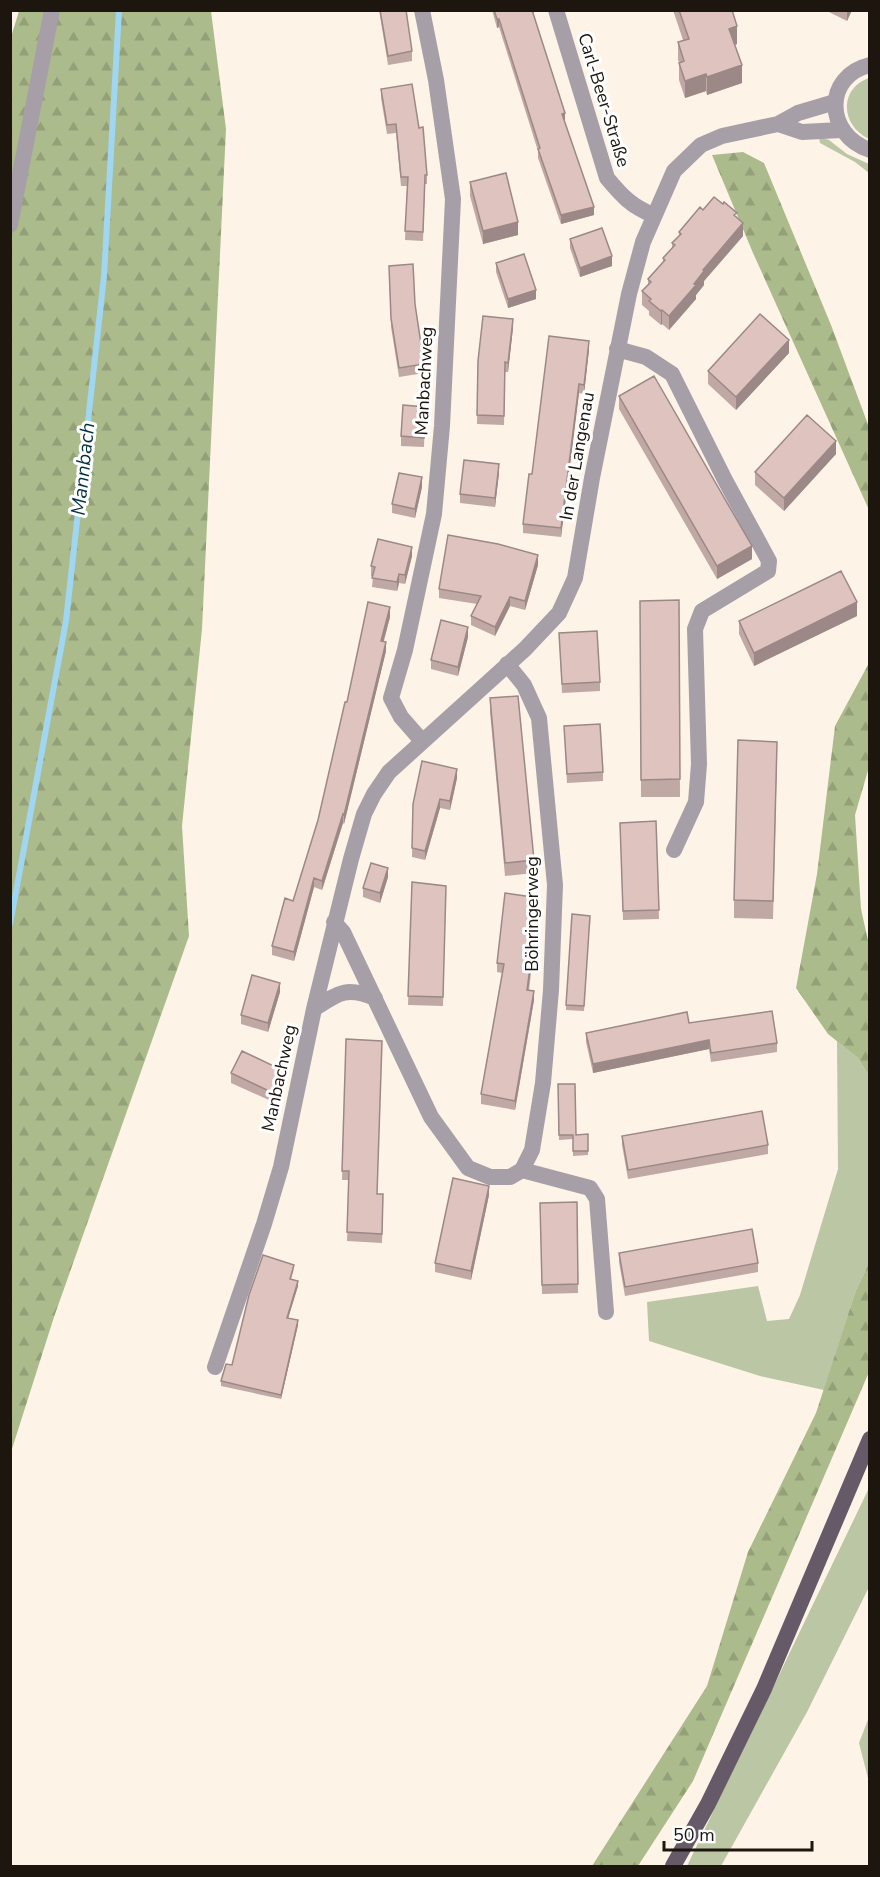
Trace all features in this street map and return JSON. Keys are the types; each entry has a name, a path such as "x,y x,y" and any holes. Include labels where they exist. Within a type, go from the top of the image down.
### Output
{"main road":[{"path":"673,1866 708,1804 764,1689 870,1439"}],"street":[{"path":"10,225 52,10"},
{"name":"Manbachweg","path":"422,10 453,199 442,426 434,514 405,650 391,698 401,717 422,741"},
{"name":"Carl-Beer-Straße","path":"556,10 607,178 623,197 639,209 653,214"},
{"path":"870,65 849,76 838,93 836,102 836,117 841,130 858,146 870,150"},
{"name":"In der Langenau","path":"374,794 388,772 525,649 559,614 575,578 617,350 643,242 653,214 674,171 702,145 722,136 778,124 798,113 836,102"},
{"name":"In der Langenau","path":"778,124 802,132 841,130"},
{"path":"617,350 646,357 672,374 769,561 768,571 702,611 695,629 699,764 696,802 674,850"},
{"name":"Böhringerweg","path":"507,664 524,685 539,718 555,885 551,990 543,1083 532,1150 522,1170"},
{"name":"Manbachweg","path":"216,1367 281,1167 334,922 364,814 374,794"},
{"path":"334,922 343,932 431,1117 468,1168 490,1177 510,1177 522,1170 590,1188 597,1199 606,1312"},
{"path":"314,1009 336,994 358,991 375,998"}],"green space":[{"path":"19,11 211,11 226,129 202,629 182,826 189,936 54,1317 11,1452 11,37"},
{"path":"870,78 869,139 853,126 847,108 852,90 859,83"},
{"path":"819,137 829,140 847,154 869,164 869,173 855,162 820,143"},
{"path":"743,152 764,163 831,325 869,427 869,510 753,253 712,155"},
{"path":"869,663 869,767 855,815 861,909 869,945 869,1076 858,1058 828,1034 796,988 817,874 835,726"},
{"path":"837,1041 858,1058 869,1076 869,1263 856,1290 824,1390 760,1376 649,1341 647,1302 758,1286 767,1321 789,1319 800,1295 838,1169"},
{"path":"869,1263 869,1372 693,1781 638,1866 592,1866 707,1686 748,1552 816,1413 856,1290"},
{"path":"869,1488 869,1587 807,1712 721,1866 687,1866"},
{"path":"869,1717 869,1782 859,1743"}],"building":[{"path":"380,10 406,10 412,51 388,56"},
{"path":"494,10 532,10 565,113 562,114 594,207 561,215 538,149 540,148 499,19"},
{"path":"679,10 732,10 737,26 729,29 742,65 707,77 706,74 685,81 679,63 684,61 678,42 689,39"},
{"path":"412,84 419,128 423,127 427,175 425,175 423,232 405,231 408,177 401,177 396,124 387,125 381,89"},
{"path":"506,173 518,222 483,231 470,182"},
{"path":"714,197 737,213 734,215 743,223 703,270 694,284 696,285 669,316 649,301 651,299 642,291 651,282 648,279 665,260 663,258 675,245 672,243 681,234 679,232 700,207 703,210"},
{"path":"602,228 612,256 580,268 570,239"},
{"path":"524,254 536,290 508,299 496,263"},
{"path":"413,264 415,304 424,364 399,368 391,318 389,266"},
{"path":"760,314 789,340 736,397 708,371"},
{"path":"483,316 513,319 508,363 505,362 504,416 477,415 478,361"},
{"path":"549,336 589,341 584,385 579,384 561,528 523,524 529,474 532,474"},
{"path":"654,376 752,546 717,566 619,396"},
{"path":"403,405 425,407 424,438 401,436"},
{"path":"807,415 836,441 784,498 755,472"},
{"path":"464,460 499,464 495,498 460,494"},
{"path":"399,473 422,477 415,509 392,504"},
{"path":"448,535 498,544 538,555 525,601 510,597 495,627 471,616 481,596 439,589"},
{"path":"378,539 412,547 405,575 399,574 397,582 372,578 375,567 371,566"},
{"path":"841,571 857,602 754,653 739,621"},
{"path":"679,600 680,779 641,780 640,601"},
{"path":"368,602 390,607 381,641 386,642 344,815 322,881 314,878 294,952 272,946 285,898 293,901 318,820 345,702 347,702"},
{"path":"441,620 468,627 458,667 431,660"},
{"path":"597,631 600,682 562,684 559,633"},
{"path":"518,696 534,860 505,863 490,698"},
{"path":"600,724 603,772 567,774 564,726"},
{"path":"738,740 777,742 773,901 734,900"},
{"path":"422,761 457,769 450,801 440,799 425,851 412,848 413,804"},
{"path":"656,821 659,910 623,911 620,823"},
{"path":"371,863 388,868 380,893 363,888"},
{"path":"412,882 446,886 443,997 408,996"},
{"path":"505,893 539,898 527,990 534,991 515,1101 481,1094 504,964 497,963"},
{"path":"572,914 590,916 584,1006 566,1005"},
{"path":"252,975 280,983 268,1023 241,1015"},
{"path":"772,1011 777,1043 711,1053 709,1040 593,1064 586,1033 687,1012 689,1023"},
{"path":"346,1039 382,1041 377,1194 383,1194 382,1234 347,1232 349,1171 342,1171"},
{"path":"242,1051 282,1070 271,1092 231,1073"},
{"path":"558,1084 575,1084 576,1135 588,1134 588,1151 573,1151 573,1135 559,1135"},
{"path":"762,1111 768,1145 628,1170 622,1136"},
{"path":"453,1178 489,1186 471,1271 435,1263"},
{"path":"577,1202 578,1284 542,1285 540,1203"},
{"path":"752,1229 758,1263 625,1287 619,1253"},
{"path":"263,1255 294,1265 290,1279 298,1281 287,1318 298,1320 281,1395 221,1381 226,1364 232,1365 249,1295"}],"waterway":[{"name":"Mannbach","path":"10,924 66,621 104,276 119,10"}]}
